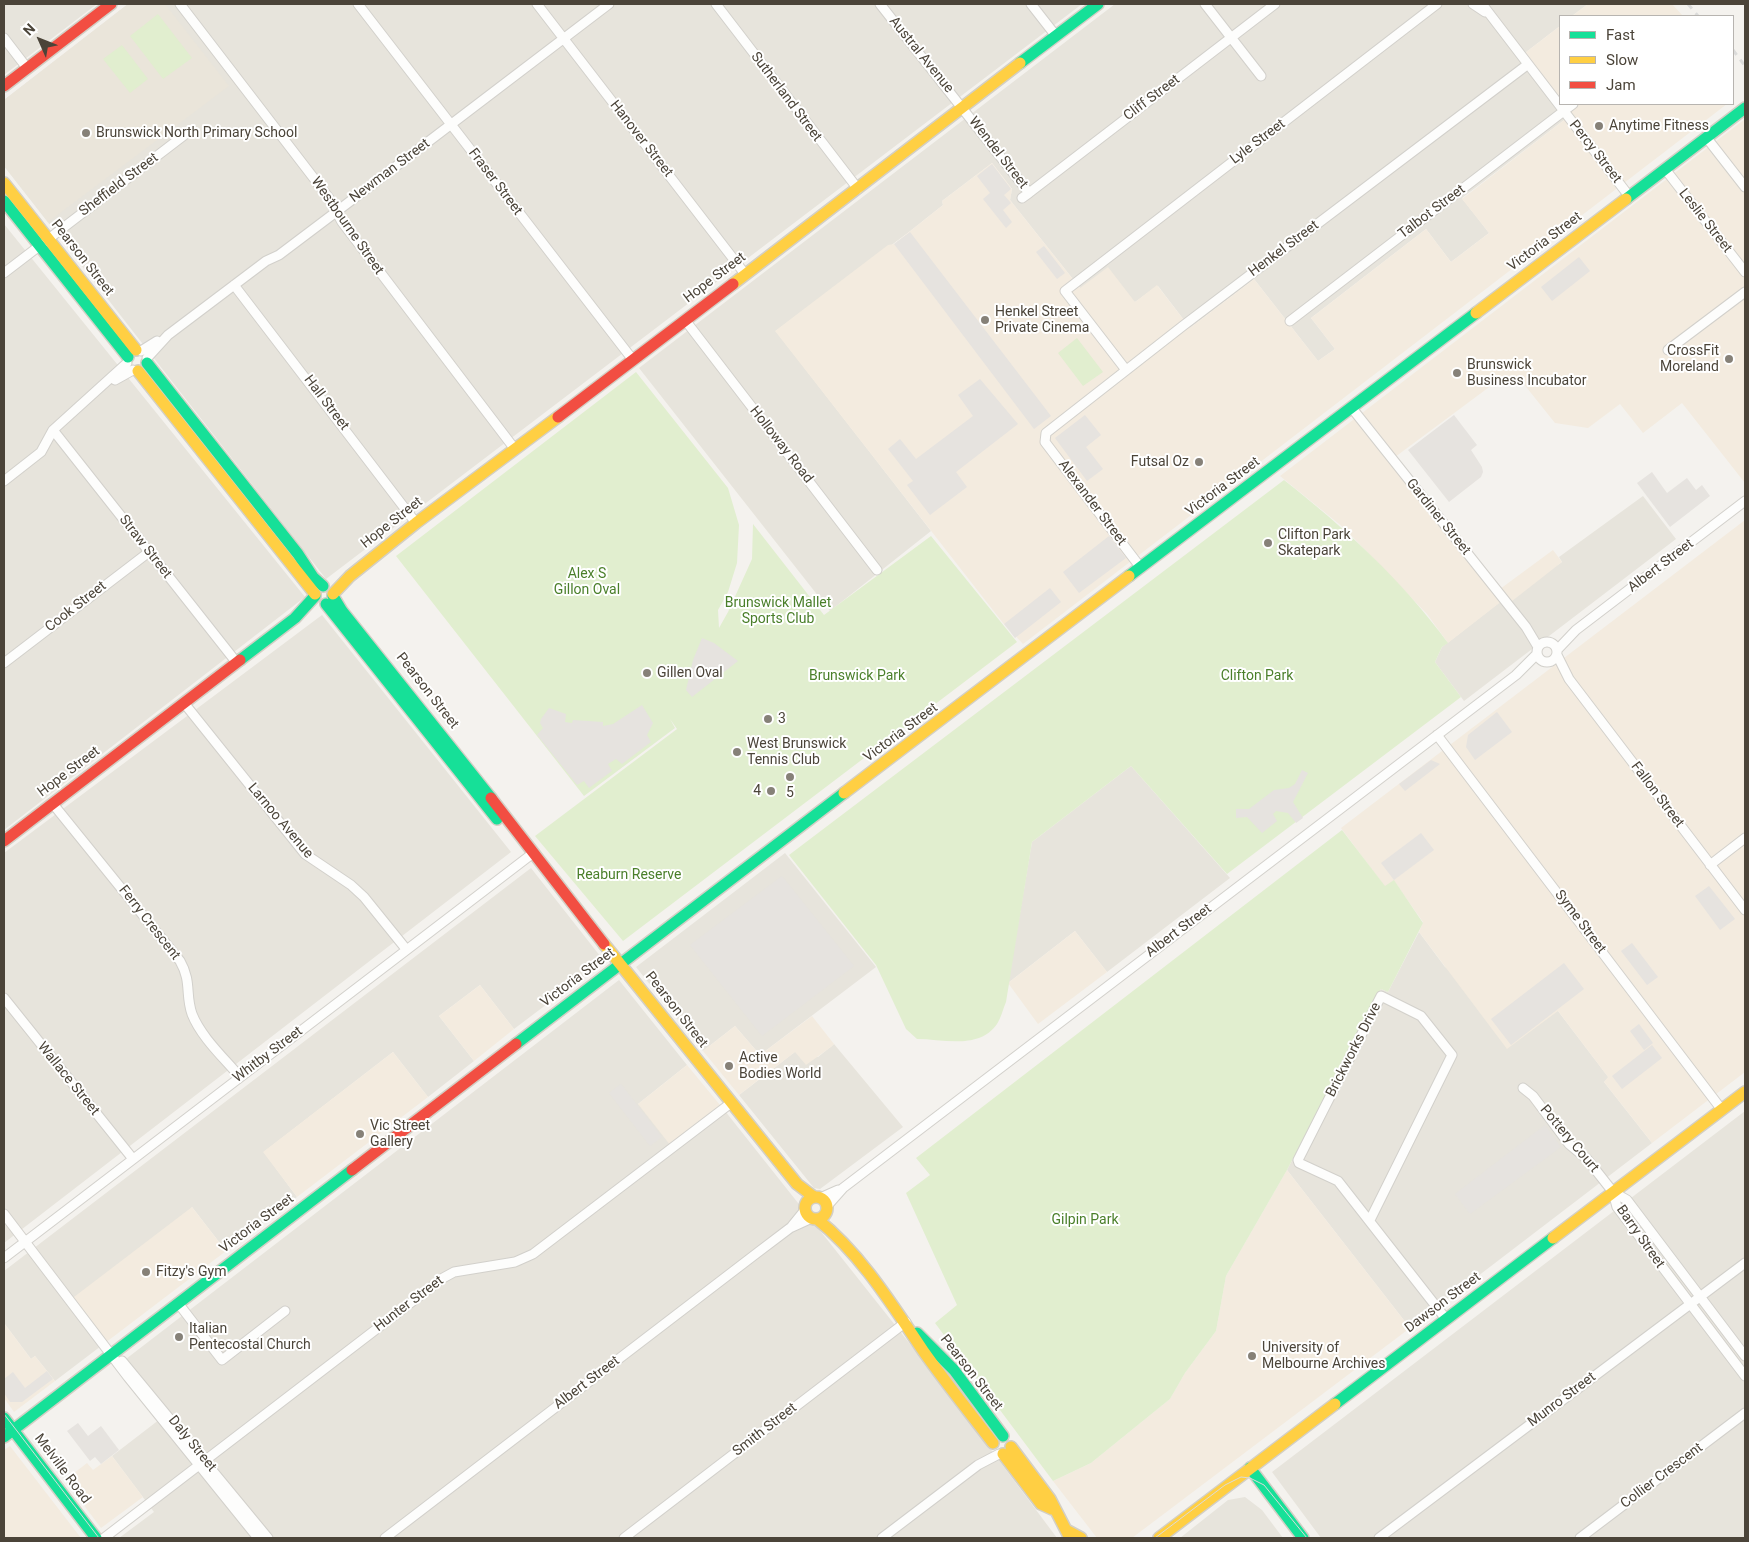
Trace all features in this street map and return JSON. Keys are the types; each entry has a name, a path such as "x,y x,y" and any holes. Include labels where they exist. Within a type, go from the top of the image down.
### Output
{"street":[{"path":"4,86 111,4"},
{"name":"Westbourne Street","path":"180,4 329,198 347,229 514,448"},
{"name":"Fraser Street","path":"358,4 633,360"},
{"name":"Hanover Street","path":"537,4 745,274"},
{"name":"Newman Street","path":"4,481 41,452 54,430 102,388 168,335 336,212 609,4"},
{"name":"Sutherland Street","path":"716,4 858,189"},
{"name":"Austral Avenue","path":"880,4 962,107"},
{"path":"1031,4 1056,36"},
{"name":"Hope Street","path":"4,841 514,448 858,189 1098,4"},
{"path":"1205,4 1261,76"},
{"name":"Cliff Street","path":"1026,196 1275,4"},
{"name":"Lyle Street","path":"1126,370 1064,291 1437,4"},
{"name":"Percy Street","path":"1473,4 1488,14"},
{"name":"Percy Street","path":"1482,4 1629,196"},
{"path":"4,38 28,68"},
{"name":"Henkel Street","path":"1044,438 1048,430 1180,328 1527,65"},
{"name":"Talbot Street","path":"1290,321 1572,105"},
{"name":"Wendel Street","path":"962,107 1026,196"},
{"name":"Victoria Street","path":"8,1433 1745,108"},
{"name":"Sheffield Street","path":"4,273 187,133"},
{"path":"1706,137 1745,187"},
{"name":"Leslie Street","path":"1664,170 1745,272"},
{"name":"Pearson Street","path":"4,183 43,242"},
{"name":"Pearson Street","path":"4,201 43,242 137,360 298,554 324,595 457,772 511,836 532,854 797,1184 910,1326 924,1351 1000,1447 1041,1504 1052,1509 1069,1535 1081,1538"},
{"name":"Hall Street","path":"234,285 416,523"},
{"path":"1668,350 1745,292"},
{"name":"Holloway Road","path":"685,320 877,570"},
{"name":"Gardiner Street","path":"1352,408 1542,646"},
{"name":"Straw Street","path":"54,430 237,662"},
{"name":"Alexander Street","path":"1044,438 1141,568"},
{"name":"Albert Street","path":"1516,675 1554,660 1557,652 1576,630 1745,501"},
{"name":"Cook Street","path":"4,663 149,552"},
{"name":"Albert Street","path":"385,1538 1516,675 1542,646 1576,630"},
{"name":"Fallon Street","path":"1542,646 1557,652 1568,679"},
{"name":"Fallon Street","path":"1542,646 1546,662 1568,679 1745,910"},
{"name":"Larnoo Avenue","path":"184,703 305,854 351,884 364,897 406,949"},
{"name":"Syme Street","path":"1437,735 1722,1110"},
{"name":"Ferry Crescent","path":"53,804 180,961 189,983 193,1016 199,1028 240,1077"},
{"path":"1710,865 1745,838"},
{"name":"Whitby Street","path":"4,1258 532,854"},
{"name":"Brickworks Drive","path":"1370,1220 1452,1055 1421,1016 1381,996 1298,1160 1299,1163 1338,1181 1446,1319"},
{"name":"Wallace Street","path":"4,998 133,1159"},
{"name":"Pottery Court","path":"1523,1088 1533,1096 1570,1144 1586,1159 1613,1192"},
{"name":"Dawson Street","path":"1159,1538 1745,1092"},
{"name":"Hunter Street","path":"104,1538 448,1275 472,1268 515,1262 533,1254 731,1103"},
{"name":"Barry Street","path":"1613,1192 1627,1200 1745,1356"},
{"name":"Barry Street","path":"1613,1192 1617,1207 1745,1376"},
{"name":"Daly Street","path":"4,1214 112,1353 202,1463 268,1538"},
{"name":"Munro Street","path":"1379,1538 1745,1263"},
{"path":"178,1303 222,1360 285,1311"},
{"name":"Smith Street","path":"624,1538 910,1326"},
{"name":"Collier Crescent","path":"1580,1538 1745,1413"},
{"name":"Melville Road","path":"4,1418 8,1433 96,1538"},
{"path":"882,1538 1000,1447"},
{"name":"Daly Street","path":"202,1463 258,1538"},
{"path":"1250,1468 1303,1538"}],"shaded area":[{"path":"4,4 97,4 4,75"},
{"path":"128,4 1082,4 326,579 4,166 4,100"},
{"name":"Brunswick North Primary School","path":"128,4 165,4 229,86 48,222 4,166 4,100"},
{"path":"1115,4 1588,4 1573,15 1559,15 1559,27 1521,56 1568,117 1462,198 1489,233 1451,262 1426,229 1311,318 1335,349 1318,361 1254,279 1190,328 1158,286 1135,302 1080,288 1010,200 1012,189 992,163 942,201 943,205 909,232 776,331 931,531 830,611 639,368"},
{"path":"1588,4 1672,4 1682,15 1573,15"},
{"path":"1559,27 1559,105 1726,105 1023,644 1003,623 775,331 888,245 894,244 943,205 942,201 992,163 1012,189 1010,200 1080,288 1108,267 1135,302 1157,285 1190,328 1254,279 1318,361 1335,349 1311,318 1426,229 1451,262 1489,233 1462,199 1568,117 1521,56"},
{"path":"1745,119 1745,483 1682,403 1643,433 1620,404 1588,428 1555,423 1523,383 1500,379 1391,460 1496,592 1553,550 1562,562 1507,605 1502,601 1448,643 1427,614 1344,528 1280,476"},
{"path":"992,164 1011,189 1004,195 1011,203 1003,210 1012,222 1006,228 983,199 990,193 977,176"},
{"path":"4,224 305,597 4,830"},
{"path":"910,232 1051,416 1034,429 894,244"},
{"path":"1044,246 1065,273 1057,279 1036,252"},
{"path":"1579,257 1590,271 1552,301 1541,287"},
{"path":"980,379 1018,424 956,472 967,487 930,515 907,485 913,481 888,449 900,439 916,459 973,416 958,395"},
{"path":"1085,415 1101,435 1086,447 1103,469 1087,481 1055,438"},
{"path":"1454,415 1477,445 1471,450 1482,467 1483,472 1481,477 1449,502 1408,450"},
{"path":"1652,472 1667,493 1687,478 1696,490 1702,485 1710,496 1670,527 1637,483"},
{"path":"1643,496 1676,539 1464,701 1435,662 1442,647 1502,600 1562,562 1559,557"},
{"path":"1745,520 1745,1072 1652,1143 1604,1082 1608,1077 1558,1011 1507,1049 1419,932 1423,922 1394,881 1385,887 1341,828"},
{"path":"1109,536 1126,558 1079,593 1063,572"},
{"path":"1050,588 1061,602 1015,638 1004,624"},
{"path":"322,615 511,852 4,1243 4,853"},
{"path":"702,638 714,643 738,661 692,697 686,690 693,660"},
{"path":"642,705 653,723 647,735 651,742 622,764 616,759 608,764 612,771 589,788 584,781 577,785 537,735 543,728 540,723 541,719 549,708 566,714 565,722 572,723 573,720 603,722 603,726 613,724"},
{"path":"1497,712 1512,732 1475,760 1466,747 1468,735"},
{"path":"1431,760 1440,764 1405,791 1399,784"},
{"path":"1131,766 1230,878 1107,972 1075,931 1008,983 1032,842"},
{"path":"1302,770 1308,773 1293,802 1303,818 1296,823 1288,813 1276,811 1273,814 1277,821 1262,833 1247,817 1236,818 1236,809 1249,809 1274,790 1289,788 1295,784"},
{"path":"1421,833 1434,850 1394,880 1381,863"},
{"path":"785,853 876,967 760,1055 735,1026 703,1051 636,967"},
{"path":"531,868 604,961 514,1029 480,985 439,1016 474,1061 428,1097 393,1052 264,1152 297,1197 226,1251 192,1207 105,1343 55,1381 35,1356 31,1359 4,1323 4,1271"},
{"path":"782,876 854,966 762,1036 690,945"},
{"path":"1709,886 1735,919 1720,930 1695,896"},
{"path":"1075,931 1107,972 1038,1024 1008,983"},
{"path":"1419,932 1445,967 1558,1011 1609,1078 1604,1082 1652,1143 1410,1328 1287,1170 1381,989 1388,992"},
{"path":"1632,943 1658,977 1647,985 1621,951"},
{"path":"1564,963 1584,989 1511,1045 1491,1019"},
{"path":"619,980 687,1065 638,1104 725,1111 945,1388 1057,1538 119,1538 154,1512 112,1456 164,1416 122,1362"},
{"path":"480,985 514,1029 474,1061 439,1016"},
{"path":"812,1016 834,1044 806,1065 795,1052 739,1095 703,1051 735,1026 760,1055"},
{"path":"1639,1024 1653,1043 1644,1050 1630,1031"},
{"path":"834,1044 903,1127 820,1189 814,1188 739,1095 796,1051 818,1057"},
{"path":"1652,1045 1662,1058 1622,1089 1612,1076"},
{"path":"393,1052 428,1097 297,1197 263,1152"},
{"path":"687,1065 725,1111 674,1150 638,1104"},
{"path":"621,1084 662,1137 650,1146 609,1093"},
{"path":"1745,1111 1745,1538 1321,1538 1272,1472"},
{"path":"1545,1125 1561,1147 1470,1214 1455,1194"},
{"path":"1287,1170 1410,1328 1132,1538 1097,1538 1053,1481 1091,1463 1170,1399 1185,1373 1216,1331 1226,1276"},
{"path":"192,1207 226,1251 105,1343 70,1300"},
{"path":"4,1323 31,1359 35,1356 55,1381 14,1412 4,1398"},
{"path":"47,1371 53,1379 22,1402 10,1402 4,1393 4,1379 13,1372 25,1388"},
{"path":"78,1423 88,1436 101,1426 119,1450 101,1464 95,1457 90,1461 67,1431"},
{"path":"10,1446 81,1538 4,1538 4,1450"},
{"path":"112,1456 143,1497 101,1528 65,1480 87,1463 93,1470"},
{"path":"1245,1497 1262,1510 1283,1538 1180,1538 1228,1500"}],"green space":[{"path":"158,14 192,58 163,79 130,36"},
{"path":"122,45 148,79 130,93 103,59"},
{"path":"1077,338 1103,372 1083,386 1058,353"},
{"path":"636,372 728,488 739,525 737,563 728,592 718,610 719,628 752,559 753,524 824,615 931,536 1017,642 623,941 535,836 677,729 670,719 675,728 584,796 396,556"},
{"name":"Clifton Park","path":"1284,480 1372,556 1430,620 1448,643 1442,647 1435,662 1461,697 1227,874 1131,766 1032,842 1006,1002 997,1024 981,1037 971,1040 917,1039 906,1029 876,965 789,855"},
{"name":"Gilpin Park","path":"1342,830 1385,886 1394,880 1423,923 1388,992 1381,989 1287,1170 1226,1276 1216,1331 1185,1373 1170,1399 1091,1463 1053,1481 935,1323 957,1305 906,1193 930,1175 916,1158"}],"tram line":[{"path":"4,1414 99,1538"},
{"path":"1155,1538 1225,1485 1241,1477 1250,1478 1264,1485 1307,1538"}],"railway":[{"path":"1688,4 1697,15"},
{"path":"1734,51 1745,66"}],"traffic: fast":[{"path":"1020,63 1098,4"},
{"path":"1626,199 1745,108"},
{"path":"4,201 128,357"},
{"path":"1129,576 1476,313"},
{"path":"147,363 298,554 313,577 323,586"},
{"path":"240,660 295,618 315,596"},
{"path":"333,596 342,611 491,798"},
{"path":"326,604 497,819"},
{"path":"516,1044 844,793"},
{"path":"4,1437 352,1170"},
{"path":"1335,1404 1553,1238"},
{"path":"917,1333 954,1370 1003,1436"},
{"path":"4,1418 96,1538"},
{"path":"1250,1468 1303,1538"}],"traffic: slow":[{"path":"733,284 1020,63"},
{"path":"4,183 136,350"},
{"path":"1476,313 1626,199"},
{"path":"138,371 315,594"},
{"path":"333,594 350,576 416,523 558,417"},
{"path":"844,793 1129,576"},
{"path":"604,944 797,1184 814,1197"},
{"path":"1553,1238 1745,1092"},
{"path":"816,1197 824,1200 827,1208 824,1216 816,1219 808,1216 805,1208 808,1200 816,1197"},
{"path":"817,1219 862,1264 932,1364 993,1443"},
{"path":"1159,1538 1335,1404"},
{"path":"1011,1447 1050,1499 1070,1538"},
{"path":"1003,1454 1041,1504 1052,1509"},
{"path":"1068,1531 1081,1538"}],"traffic: jam":[{"path":"4,86 111,4"},
{"path":"558,417 733,284"},
{"path":"4,841 240,660"},
{"path":"491,798 604,944"},
{"path":"352,1170 516,1044"}],"place":[{"name":"Anytime Fitness","path":"1599,126"},
{"name":"Brunswick North Primary School","path":"86,133"},
{"name":"Henkel Street Private Cinema","path":"985,320"},
{"name":"CrossFit Moreland","path":"1729,359"},
{"name":"Brunswick Business Incubator","path":"1457,373"},
{"name":"Futsal Oz","path":"1199,462"},
{"name":"Clifton Park Skatepark","path":"1268,543"},
{"name":"Gillen Oval","path":"647,673"},
{"name":"3","path":"768,719"},
{"name":"West Brunswick Tennis Club","path":"737,752"},
{"name":"5","path":"790,777"},
{"name":"4","path":"771,791"},
{"name":"Active Bodies World","path":"729,1066"},
{"name":"Vic Street Gallery","path":"360,1134"},
{"name":"Fitzy's Gym","path":"146,1272"},
{"name":"Italian Pentecostal Church","path":"179,1337"},
{"name":"University of Melbourne Archives","path":"1252,1356"}],"park label":[{"name":"Alex S Gillon Oval","path":"587,582"},
{"name":"Brunswick Mallet Sports Club","path":"778,612"},
{"name":"Brunswick Park","path":"857,676"},
{"name":"Reaburn Reserve","path":"629,875"}]}
